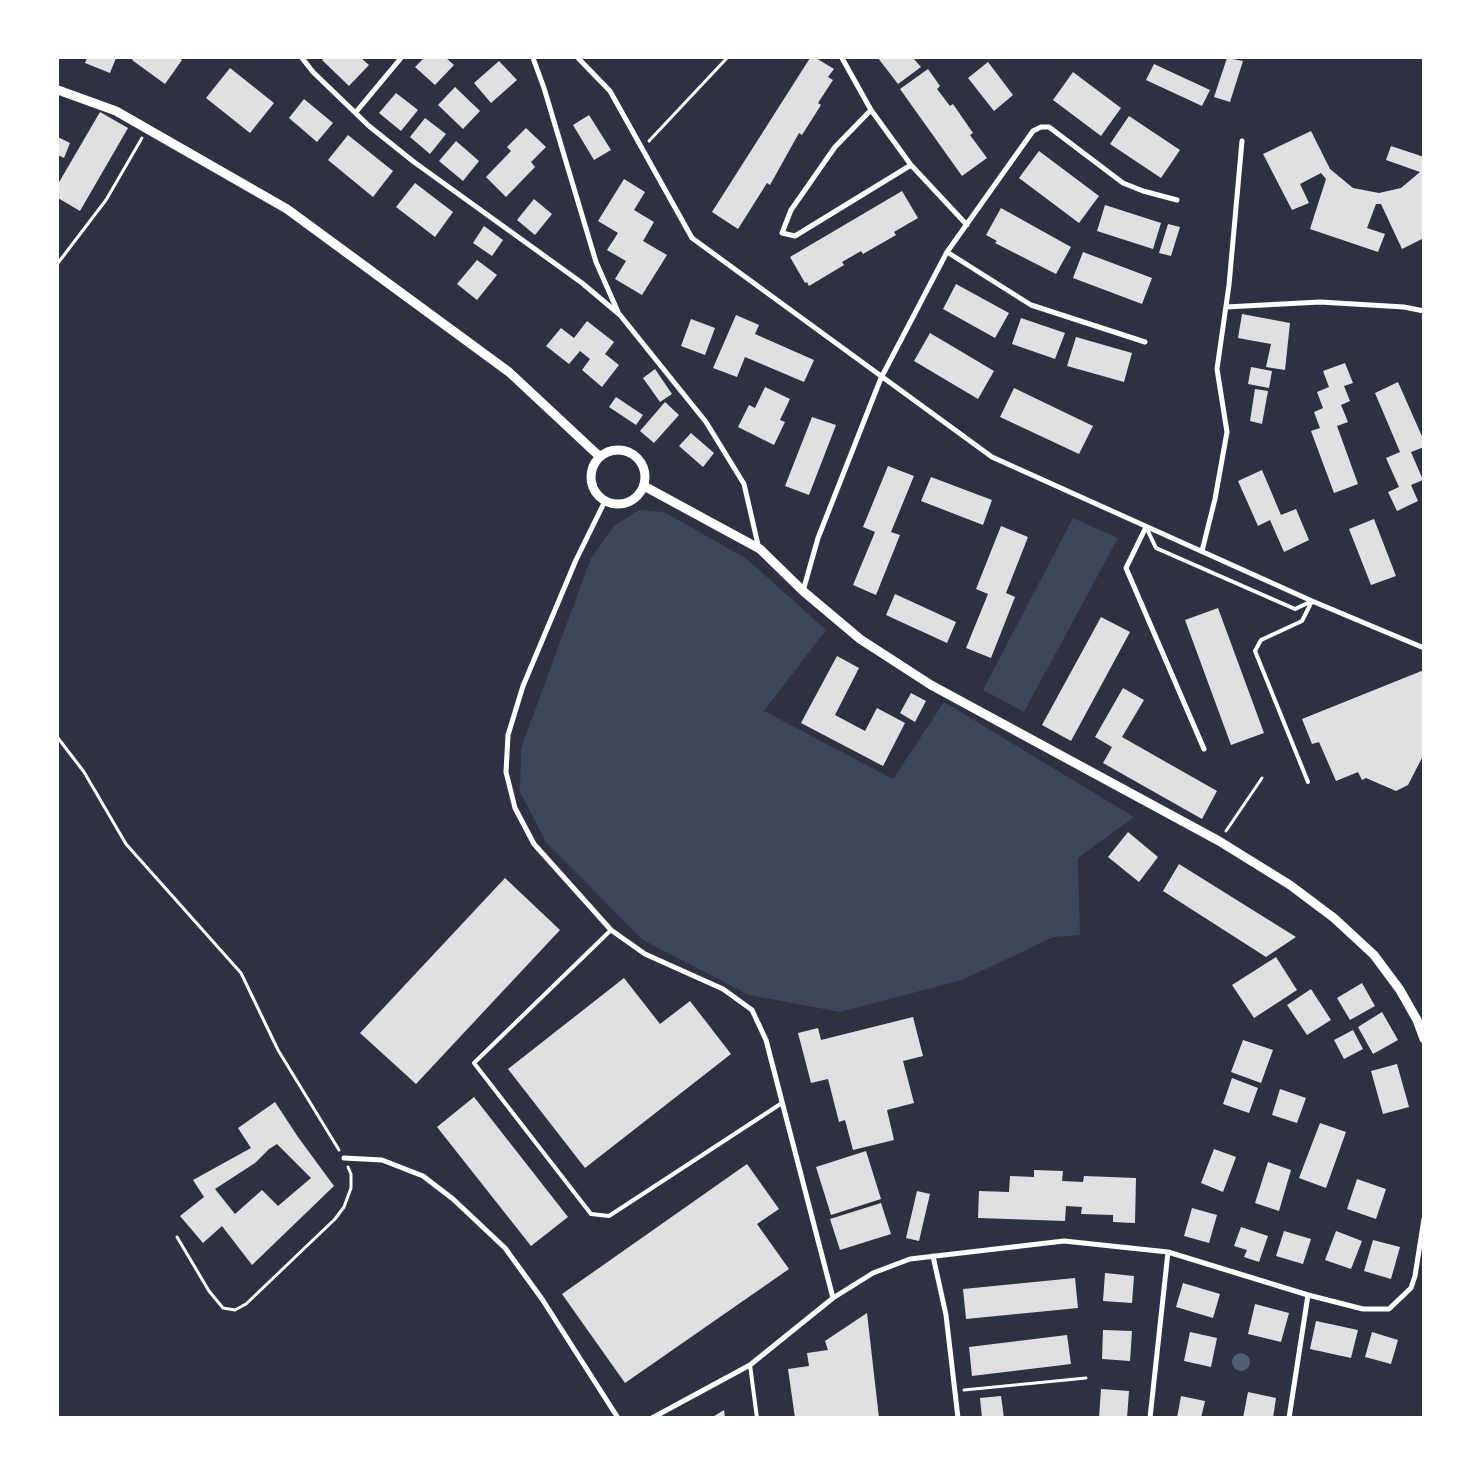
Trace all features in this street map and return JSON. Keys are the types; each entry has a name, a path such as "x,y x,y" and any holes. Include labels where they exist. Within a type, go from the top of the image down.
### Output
{"street":[{"path":"302,58 356,112 414,162 582,283 620,315 706,422 744,484 760,550"},
{"path":"356,112 400,58"},
{"path":"532,58 544,88 596,262 620,315"},
{"path":"578,58 610,91 692,238 992,458 1312,601 1424,648"},
{"path":"842,58 871,110 911,165 967,225"},
{"path":"58,90 116,111 288,209 509,372 600,456"},
{"path":"871,110 834,147 791,210 782,233 795,236 911,165"},
{"path":"803,591 818,538 881,378 947,252 1033,131 1041,127 1049,128 1123,183 1143,191 1177,200"},
{"path":"1202,551 1215,499 1227,432 1217,369 1226,307 1242,141"},
{"path":"947,252 1031,305 1145,342"},
{"path":"1226,307 1320,302 1404,307 1424,311"},
{"path":"616,449 633,454 644,468 644,486 639,494 623,504 605,501 598,496 590,480 594,463 600,456 616,449"},
{"path":"644,486 760,550 803,591 860,639 932,685 1219,841 1290,885 1334,918 1374,955 1400,990 1417,1020 1424,1039"},
{"path":"605,501 576,560 523,686 508,735 506,772 515,808 534,844 611,930 645,954 723,989 752,1010 766,1040 833,1298"},
{"path":"1146,527 1126,568 1204,748"},
{"path":"344,1158 382,1160 424,1176 505,1248 542,1300 618,1418"},
{"path":"652,1418 750,1365 833,1298 873,1273 910,1260 1064,1241 1168,1252 1308,1296 1363,1309 1390,1308 1411,1288 1416,1276 1424,1219"},
{"path":"1150,1418 1168,1252"},
{"path":"933,1256 946,1315 958,1418"},
{"path":"1289,1418 1308,1296"}],"lane":[{"path":"1146,527 1156,548 1164,552 1294,609 1312,601"},
{"path":"1308,782 1255,651 1261,640 1302,621 1312,601"},
{"path":"611,930 474,1063 591,1214 609,1216 782,1103"},
{"path":"750,1365 757,1418"}],"path":[{"path":"642,149 727,58"},
{"path":"58,263 106,200 147,129"},
{"path":"58,738 84,772 107,816 126,844 241,973 278,1050 344,1158 351,1174 351,1188 344,1207 335,1219 246,1304 235,1310 223,1308 208,1291 177,1237"},
{"path":"1228,829 1262,778"},
{"path":"955,1392 1086,1378"}],"shaded area":[{"path":"639,510 664,512 747,559 826,630 764,711 893,779 944,702 1134,817 1078,858 1080,935 1054,937 962,980 840,1012 749,995 643,940 546,842 520,792 521,748 591,558 615,525"},
{"path":"1073,518 1118,538 1024,712 983,690"},
{"path":"1241,1353 1249,1358 1250,1362 1245,1370 1241,1371 1233,1366 1232,1362 1237,1354"}],"building":[{"path":"87,58 116,58 110,73 85,63"},
{"path":"134,58 179,58 182,60 165,84 132,60"},
{"path":"325,58 361,58 369,65 349,86 322,60"},
{"path":"424,58 446,58 454,65 435,85 415,67"},
{"path":"810,58 816,58 834,69 828,77 833,80 818,103 821,105 802,135 799,133 770,185 767,183 738,229 712,212"},
{"path":"878,58 913,58 921,67 898,84"},
{"path":"1227,58 1243,61 1230,102 1214,97"},
{"path":"499,61 517,80 491,103 474,83"},
{"path":"988,62 1013,95 994,111 968,78"},
{"path":"1154,64 1210,90 1202,106 1146,80"},
{"path":"230,68 274,103 250,133 206,98"},
{"path":"928,69 940,86 937,89 950,106 953,104 973,133 970,135 987,158 962,176 900,89"},
{"path":"1073,72 1121,108 1101,136 1053,100"},
{"path":"455,87 480,111 463,129 438,105"},
{"path":"396,93 418,110 401,131 379,113"},
{"path":"304,99 333,123 317,142 289,118"},
{"path":"100,112 128,128 80,211 58,198 58,184"},
{"path":"589,115 611,150 594,160 573,125"},
{"path":"1129,116 1180,150 1161,178 1110,144"},
{"path":"425,118 446,134 430,154 410,137"},
{"path":"526,128 546,147 531,162 535,167 506,197 486,177 511,151 507,147"},
{"path":"1311,131 1330,169 1353,188 1379,193 1401,188 1420,172 1386,160 1391,146 1424,157 1424,238 1402,249 1381,204 1376,204 1367,228 1385,234 1378,252 1310,229 1326,179 1321,173 1300,184 1309,203 1292,210 1263,154"},
{"path":"348,135 393,171 373,197 328,160"},
{"path":"58,137 70,143 64,158 58,155"},
{"path":"456,141 479,161 463,181 439,161"},
{"path":"1039,151 1099,196 1079,223 1019,178"},
{"path":"624,179 645,192 634,210 654,222 643,241 667,255 642,295 615,279 626,261 607,250 618,233 598,221"},
{"path":"415,183 453,212 435,237 396,207"},
{"path":"902,191 918,218 894,232 896,235 863,254 861,251 842,262 844,265 809,286 807,282 805,283 790,257"},
{"path":"534,199 552,214 535,235 517,220"},
{"path":"1105,205 1161,223 1153,249 1097,231"},
{"path":"1001,208 1071,247 1056,274 995,243 997,241 986,235"},
{"path":"1168,224 1180,227 1171,256 1159,253"},
{"path":"484,226 503,240 492,256 473,243"},
{"path":"1083,252 1152,278 1142,304 1073,278"},
{"path":"477,260 497,275 477,300 457,284"},
{"path":"956,284 1009,313 995,338 943,309"},
{"path":"1242,314 1290,323 1285,370 1266,367 1271,344 1238,338"},
{"path":"736,315 759,325 755,334 814,360 804,382 745,357 737,377 713,368"},
{"path":"1021,318 1065,333 1055,359 1012,344"},
{"path":"691,319 715,328 705,355 681,346"},
{"path":"587,321 614,342 605,354 619,365 602,387 582,370 590,359 580,351 569,364 546,346 561,328 574,338"},
{"path":"930,333 994,371 978,399 914,361"},
{"path":"1076,337 1132,353 1124,382 1067,366"},
{"path":"1345,363 1353,383 1344,386 1350,401 1341,405 1348,422 1337,426 1358,484 1334,493 1311,431 1320,428 1314,412 1323,408 1317,392 1329,387 1323,371"},
{"path":"1251,367 1272,371 1269,388 1248,384"},
{"path":"655,369 672,394 660,402 643,378"},
{"path":"1398,382 1424,441 1424,447 1411,452 1423,480 1411,485 1418,501 1397,511 1388,492 1399,487 1386,458 1400,452 1375,393"},
{"path":"765,387 790,399 780,420 785,422 774,445 738,427 749,405 755,408"},
{"path":"1014,388 1093,426 1079,454 1000,417"},
{"path":"1255,389 1268,391 1262,424 1250,421"},
{"path":"616,397 643,415 636,425 609,407"},
{"path":"665,402 679,415 654,443 640,431"},
{"path":"812,417 836,425 809,495 785,486"},
{"path":"691,433 714,453 703,467 679,446"},
{"path":"888,466 914,476 891,532 900,535 876,595 853,585 875,532 863,527"},
{"path":"1262,470 1281,515 1296,509 1309,540 1284,552 1270,520 1258,526 1238,481"},
{"path":"931,477 992,500 983,525 921,501"},
{"path":"1374,519 1396,576 1371,585 1349,529"},
{"path":"1001,526 1028,537 1006,593 1015,597 991,658 966,648 988,594 976,589"},
{"path":"895,594 956,622 947,643 886,615"},
{"path":"1218,608 1264,733 1231,745 1185,620"},
{"path":"1101,617 1130,632 1071,741 1042,725"},
{"path":"837,656 859,668 835,715 865,731 877,708 905,723 883,766 801,723"},
{"path":"1424,670 1424,754 1408,785 1396,791 1366,778 1362,780 1358,772 1336,781 1319,742 1312,744 1302,719"},
{"path":"1123,688 1144,700 1122,737 1217,791 1202,819 1103,763 1112,747 1095,737"},
{"path":"911,693 926,701 915,722 900,713"},
{"path":"1128,832 1158,857 1139,882 1108,857"},
{"path":"1179,864 1296,937 1266,957 1163,891"},
{"path":"505,878 560,930 416,1084 360,1033"},
{"path":"1276,957 1297,990 1254,1018 1232,985"},
{"path":"624,978 660,1024 690,1001 731,1054 585,1168 508,1069"},
{"path":"1362,983 1375,1006 1350,1020 1337,998"},
{"path":"1311,989 1331,1020 1307,1035 1287,1005"},
{"path":"1382,1012 1398,1040 1373,1054 1358,1027"},
{"path":"913,1017 923,1056 903,1061 914,1103 887,1110 894,1140 853,1150 845,1120 839,1122 828,1079 811,1083 798,1033 818,1028 821,1040"},
{"path":"1353,1030 1363,1049 1344,1059 1334,1040"},
{"path":"1243,1040 1273,1050 1261,1083 1231,1072"},
{"path":"1397,1064 1409,1107 1383,1114 1371,1071"},
{"path":"1232,1078 1258,1088 1249,1113 1223,1104"},
{"path":"1280,1089 1306,1098 1297,1123 1272,1115"},
{"path":"474,1097 568,1217 531,1246 437,1127"},
{"path":"275,1102 334,1186 252,1265 222,1226 203,1243 180,1216 204,1197 193,1180 251,1148 238,1128","holes":["277,1144 311,1178 278,1206 262,1190 235,1214 215,1189 255,1163"]},
{"path":"1320,1123 1346,1132 1326,1188 1299,1178"},
{"path":"1214,1149 1236,1157 1223,1192 1201,1183"},
{"path":"866,1151 881,1199 831,1215 816,1167"},
{"path":"1268,1162 1291,1170 1279,1211 1255,1203"},
{"path":"747,1164 779,1209 757,1224 789,1269 625,1383 562,1294"},
{"path":"1034,1170 1063,1171 1062,1181 1083,1182 1084,1176 1136,1178 1135,1223 1113,1222 1113,1215 1081,1214 1082,1207 1066,1206 1065,1221 978,1218 979,1191 1009,1192 1010,1176 1034,1177"},
{"path":"1357,1179 1386,1189 1376,1219 1347,1209"},
{"path":"917,1191 930,1194 919,1241 906,1238"},
{"path":"881,1203 891,1234 840,1250 830,1219"},
{"path":"1192,1208 1217,1215 1209,1243 1184,1236"},
{"path":"1241,1227 1268,1236 1259,1262 1244,1257 1247,1250 1234,1246"},
{"path":"1284,1231 1311,1239 1303,1264 1276,1256"},
{"path":"1336,1231 1362,1241 1351,1269 1325,1260"},
{"path":"1373,1240 1400,1247 1391,1279 1364,1271"},
{"path":"1105,1273 1134,1276 1132,1303 1103,1301"},
{"path":"1075,1278 1078,1308 966,1319 963,1289"},
{"path":"1183,1283 1220,1294 1213,1318 1176,1307"},
{"path":"1255,1304 1289,1313 1281,1342 1248,1334"},
{"path":"867,1313 879,1418 795,1418 788,1369 809,1366 807,1353 828,1350 825,1341"},
{"path":"1316,1321 1358,1330 1351,1358 1310,1349"},
{"path":"1103,1330 1132,1331 1130,1361 1102,1359"},
{"path":"1190,1332 1217,1338 1211,1367 1184,1361"},
{"path":"1372,1332 1398,1340 1391,1364 1365,1357"},
{"path":"1067,1335 1071,1364 972,1376 969,1347"},
{"path":"1101,1389 1129,1391 1127,1418 1099,1418"},
{"path":"1248,1392 1276,1398 1273,1418 1243,1418"},
{"path":"1001,1396 1004,1418 982,1418 980,1398"},
{"path":"1181,1396 1205,1401 1201,1418 1177,1418"},
{"path":"724,1410 725,1418 711,1418"}]}
